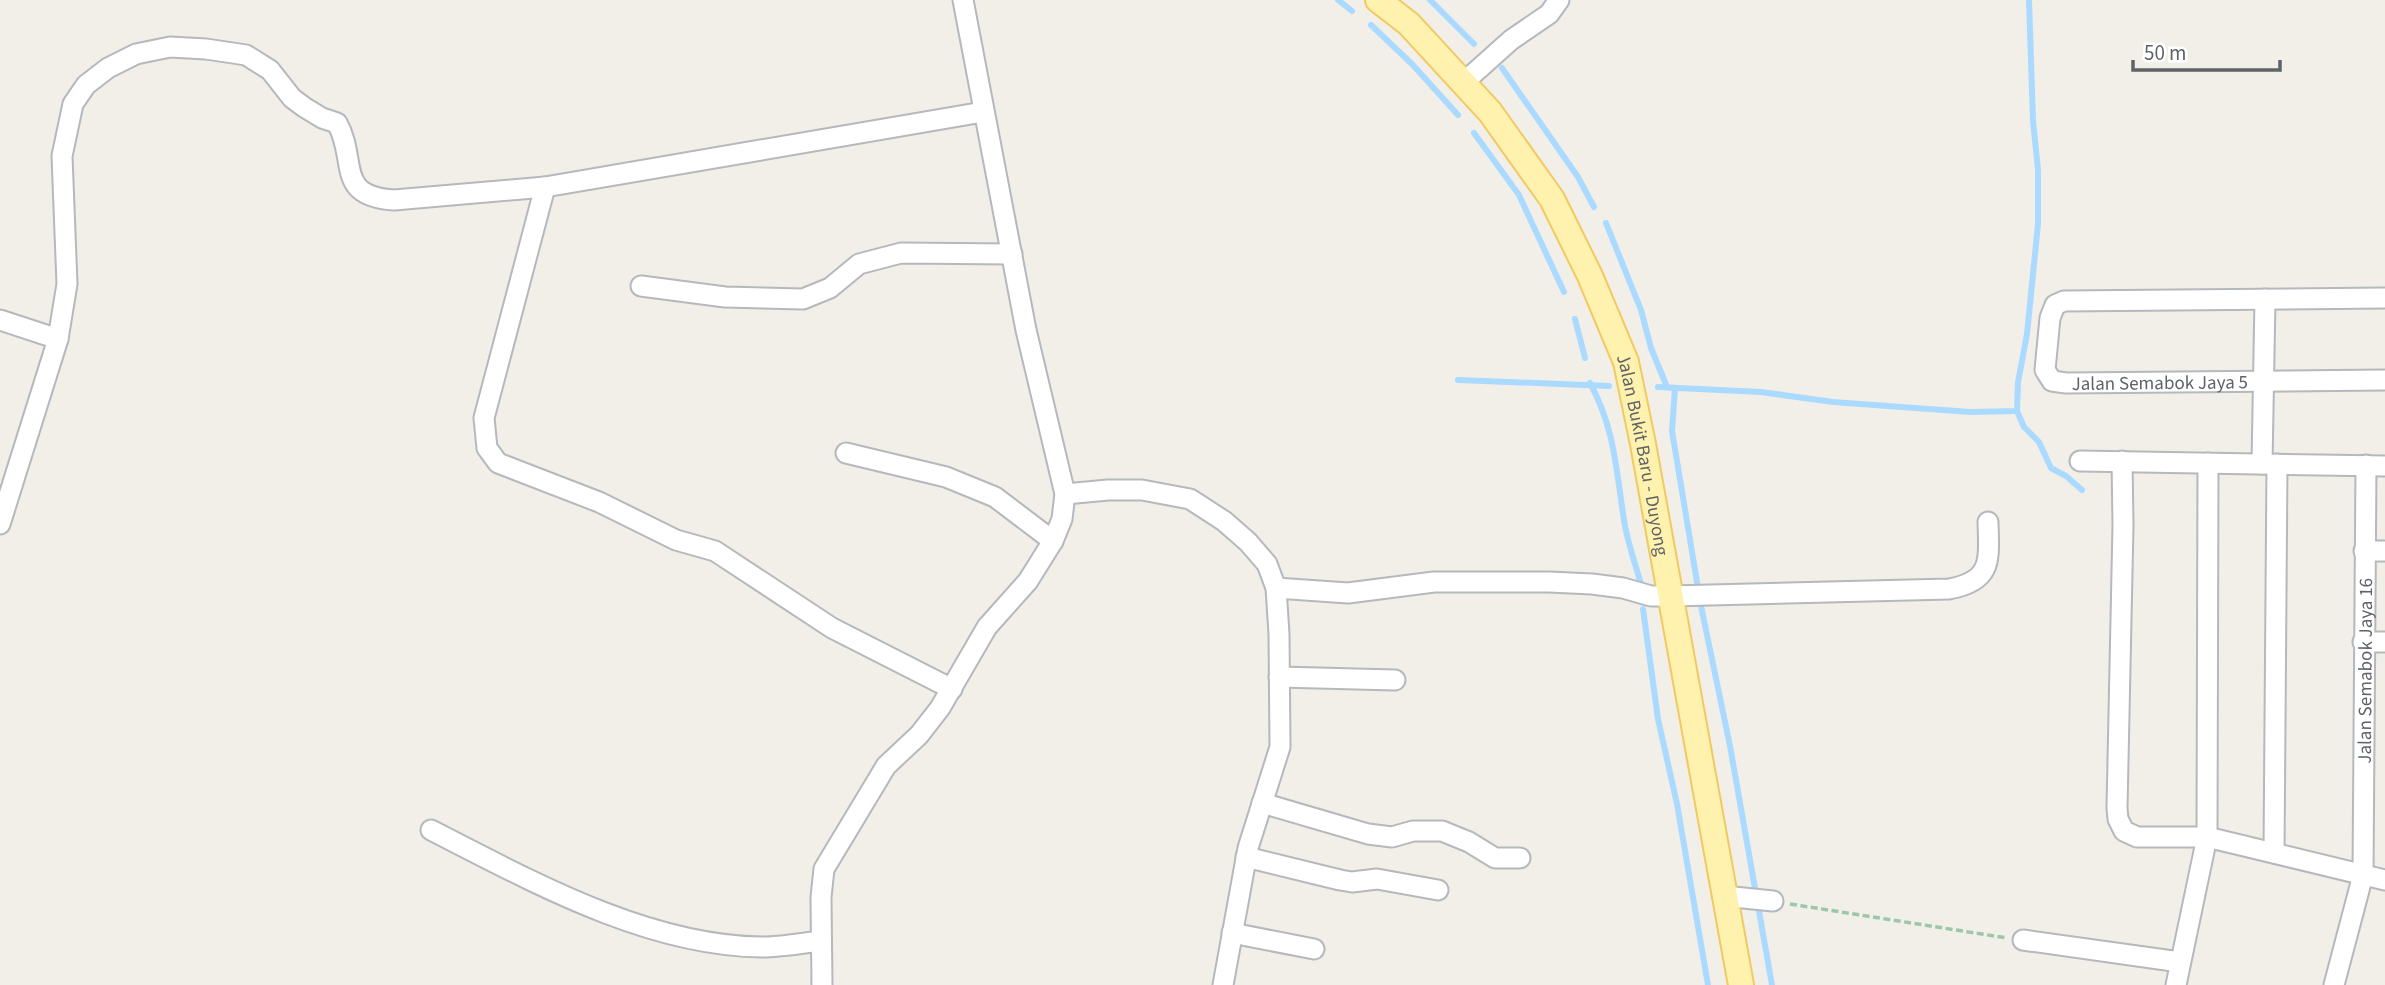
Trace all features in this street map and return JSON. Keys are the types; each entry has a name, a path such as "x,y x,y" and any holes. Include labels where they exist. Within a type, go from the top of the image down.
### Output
{"main road":[{"name":"Jalan Bukit Baru - Duyong","path":"1378,0 1409,24 1490,112 1552,199 1590,276 1626,362 1741,985"}],"street":[{"path":"822,985 821,897 824,869 886,766 919,736 952,689 987,628 1028,581 1053,541 1062,519 1065,494 1029,342 963,0"},
{"path":"1463,83 1511,40 1549,14 1559,0"},
{"path":"0,524 58,339 67,284 62,156 73,104 86,85 108,68 136,54 170,47 246,55 270,69 292,98 304,107 337,123 345,137 354,183 363,193 394,200 545,187 984,112"},
{"path":"545,187 484,418 487,448 498,463 599,502 676,540 715,551 832,628 952,689"},
{"path":"641,286 725,297 803,299 830,288 859,264 901,253 1012,254"},
{"name":"Jalan Semabok Jaya 5","path":"2385,298 2064,301 2055,305 2050,318 2045,370 2052,380 2066,383 2385,380"},
{"path":"2265,299 2263,382 2269,464 2274,853"},
{"path":"0,320 58,339"},
{"path":"846,453 946,477 995,497 1053,541"},
{"path":"2080,461 2375,466"},
{"path":"2122,461 2118,819 2124,831 2137,837 2207,837 2385,880"},
{"path":"2176,985 2207,837 2208,463"},
{"name":"Jalan Semabok Jaya 16","path":"2334,985 2363,875 2364,551 2375,466"},
{"path":"1065,494 1142,490 1190,499 1224,521 1248,542 1267,564 1276,588 1280,747 1246,858 1223,985"},
{"path":"1276,588 1348,593 1434,582 1549,582 1592,584 1651,596 1949,589 1976,581 1985,570 1989,558 1988,522"},
{"path":"2364,551 2385,551"},
{"path":"2363,642 2385,642"},
{"path":"1279,677 1395,680"},
{"path":"1262,803 1368,834 1392,837 1413,831 1442,831 1469,842 1495,858 1520,858"},
{"path":"431,830 570,897 677,937 763,947 821,941"},
{"path":"1246,858 1340,880 1352,882 1377,879 1438,890"},
{"path":"1724,896 1773,901"},
{"path":"1232,933 1314,949"},
{"path":"2023,940 2180,962"}],"path":[{"path":"1773,901 2023,940"}],"waterway":[{"path":"1338,0 1352,11"},
{"path":"1430,0 1474,44"},
{"path":"1658,387 1761,392 1833,402 1970,412 2017,411 2018,382 2027,334 2038,224 2038,170 2033,121 2029,0"},
{"path":"1371,25 1412,64 1458,115"},
{"path":"1502,68 1578,177 1594,207"},
{"path":"1474,133 1519,195 1564,292"},
{"path":"1606,223 1641,310 1651,348 1667,387"},
{"path":"1575,319 1585,358"},
{"path":"1458,380 1609,386"},
{"path":"1590,383 1610,433 1625,528 1641,584"},
{"path":"1675,388 1672,431 1698,588"},
{"path":"2017,411 2024,427 2039,442 2051,468 2066,476 2082,490"},
{"path":"1701,606 1730,746 1772,985"},
{"path":"1643,609 1658,719 1677,804 1708,985"}]}
